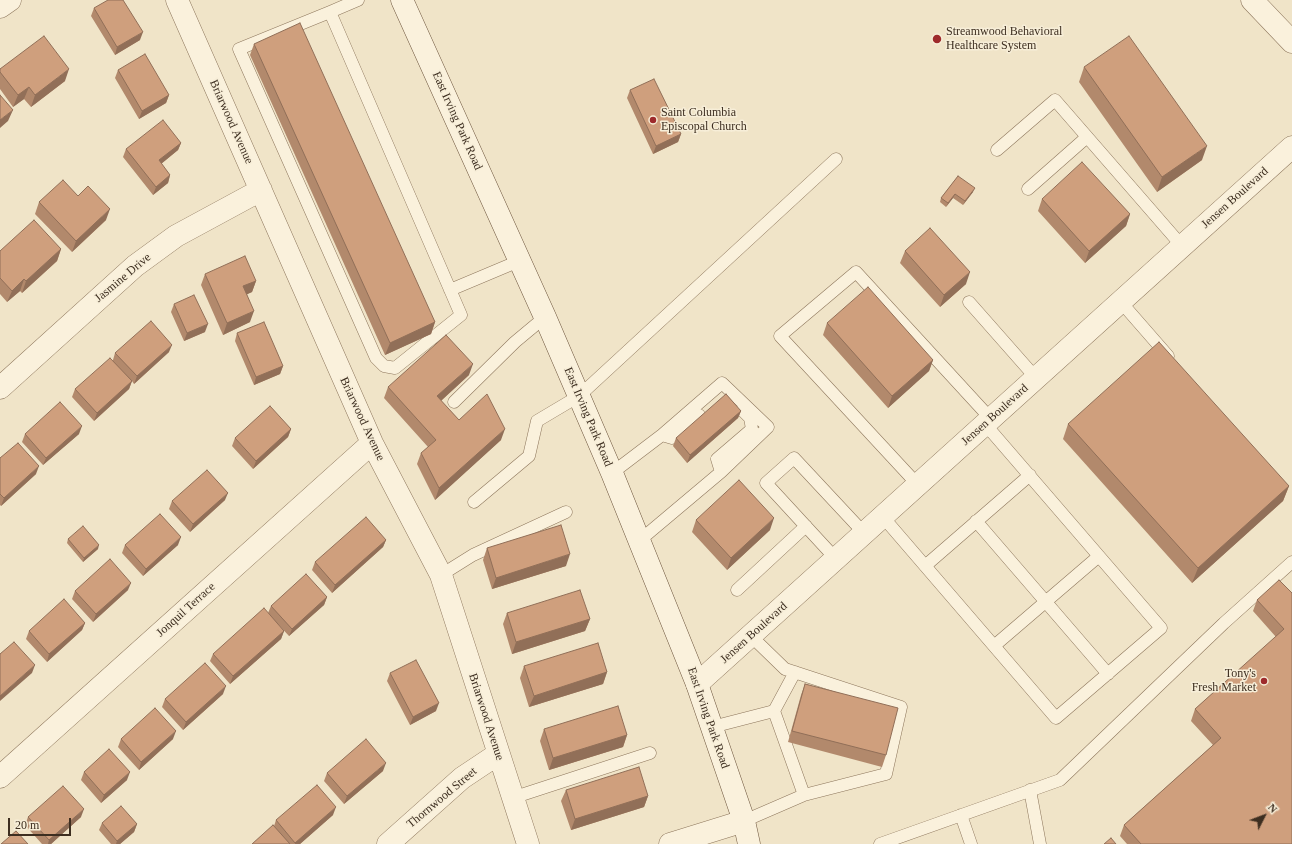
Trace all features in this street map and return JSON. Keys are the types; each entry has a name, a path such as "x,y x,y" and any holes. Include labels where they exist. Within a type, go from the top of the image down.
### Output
{"street":[{"path":"0,7 10,0"},
{"name":"Briarwood Avenue","path":"177,0 372,443 441,576 528,844"},
{"name":"East Irving Park Road","path":"402,0 580,396 612,473 697,684 744,821 749,844"},
{"path":"1252,0 1290,35"},
{"name":"Jensen Boulevard","path":"697,684 1292,147"},
{"name":"Jasmine Drive","path":"0,388 135,266 176,236 261,190"},
{"name":"Jonquil Terrace","path":"0,777 372,443"},
{"name":"Thornwood Street","path":"388,844 462,778 498,754"},
{"path":"670,844 744,821"}],"lane":[{"path":"330,12 461,315 395,368 384,366 376,358 239,49 358,0"},
{"path":"997,150 1055,100 1182,246"},
{"path":"1028,189 1087,137"},
{"path":"474,502 529,456 537,421 580,396 836,159"},
{"path":"450,290 519,261"},
{"path":"883,517 1056,718 1161,628 1030,476 988,421 856,272 780,336 918,484"},
{"path":"969,302 1036,378"},
{"path":"1120,302 1178,367"},
{"path":"454,402 515,342 545,318"},
{"path":"612,473 662,435 722,384 768,427 721,472 639,541"},
{"path":"836,558 766,483 794,458 864,534"},
{"path":"925,566 1030,476"},
{"path":"441,576 473,555 566,512"},
{"path":"976,521 1108,674"},
{"path":"738,590 806,526"},
{"path":"994,646 1099,556"},
{"path":"880,844 1060,780 1224,623 1292,562"},
{"path":"744,821 804,795 886,774 901,707 785,669 751,636"},
{"path":"712,727 774,711 795,672"},
{"path":"774,711 804,795"},
{"path":"512,798 650,753"},
{"path":"1030,790 1040,844"},
{"path":"961,815 971,844"}],"building":[{"path":"108,0 123,0 143,32 117,47 94,8"},
{"path":"300,23 435,322 390,343 254,44"},
{"path":"44,36 69,69 35,95 29,87 18,95 0,72 0,69"},
{"path":"1129,36 1207,146 1162,177 1084,67"},
{"path":"145,54 169,95 142,111 118,70"},
{"name":"Saint Columbia Episcopal Church","path":"654,79 681,134 656,146 630,90"},
{"path":"0,95 13,110 0,120"},
{"path":"163,120 181,143 159,160 170,175 156,187 126,149"},
{"path":"1082,162 1130,214 1089,251 1042,199"},
{"path":"958,176 975,188 965,201 955,194 948,203 941,198"},
{"path":"63,180 78,196 88,186 110,209 76,241 39,202"},
{"path":"34,220 61,249 26,281 24,279 12,291 0,278 0,251"},
{"path":"930,228 970,272 944,295 905,251"},
{"path":"245,256 256,281 243,286 254,311 227,323 205,274"},
{"path":"868,287 933,360 892,396 827,323"},
{"path":"194,295 208,324 187,333 174,304"},
{"path":"151,321 172,345 137,376 115,353"},
{"path":"264,322 283,366 256,377 237,333"},
{"path":"446,335 473,364 437,396 459,420 487,394 505,429 439,488 421,453 436,440 388,387"},
{"path":"1159,342 1289,486 1198,568 1068,424"},
{"path":"110,358 132,381 97,413 75,389"},
{"path":"726,394 741,411 690,455 676,438"},
{"path":"60,402 82,426 46,458 25,434"},
{"path":"270,406 291,429 256,461 235,438"},
{"path":"18,443 39,466 4,498 0,494 0,458"},
{"path":"207,470 228,493 193,524 172,501"},
{"path":"739,480 774,518 731,558 696,520"},
{"path":"160,514 181,537 146,569 125,545"},
{"path":"366,517 386,540 335,585 315,562"},
{"path":"561,525 570,554 496,578 487,548"},
{"path":"83,526 99,545 84,558 68,539"},
{"path":"110,559 131,583 96,614 75,591"},
{"path":"306,574 327,597 292,629 271,606"},
{"path":"1279,580 1292,593 1292,844 1141,844 1124,825 1221,738 1195,709 1284,629 1257,600"},
{"path":"580,590 590,619 516,642 507,613"},
{"path":"64,599 85,623 49,654 29,631"},
{"path":"264,608 284,631 233,676 213,654"},
{"path":"14,642 35,665 0,696 0,654"},
{"path":"598,643 607,672 534,696 524,666"},
{"path":"416,660 439,703 413,717 390,673"},
{"path":"205,663 226,686 186,722 165,699"},
{"path":"805,684 898,708 886,755 792,731"},
{"path":"618,706 627,735 553,758 544,729"},
{"path":"155,708 176,731 141,762 121,739"},
{"path":"366,739 386,763 347,796 327,773"},
{"path":"109,749 130,772 104,795 84,772"},
{"path":"639,767 648,796 575,819 566,790"},
{"path":"317,785 336,807 295,843 276,820"},
{"path":"63,786 84,809 49,840 28,817"},
{"path":"121,806 137,824 117,841 102,823"},
{"path":"273,825 290,844 252,844"},
{"path":"16,831 28,844 1,844"},
{"path":"1111,838 1116,844 1104,844"}],"place":[{"name":"Streamwood Behavioral Healthcare System","path":"937,39"},
{"name":"Saint Columbia Episcopal Church","path":"653,120"},
{"name":"Tony's Fresh Market","path":"1264,681"}]}
